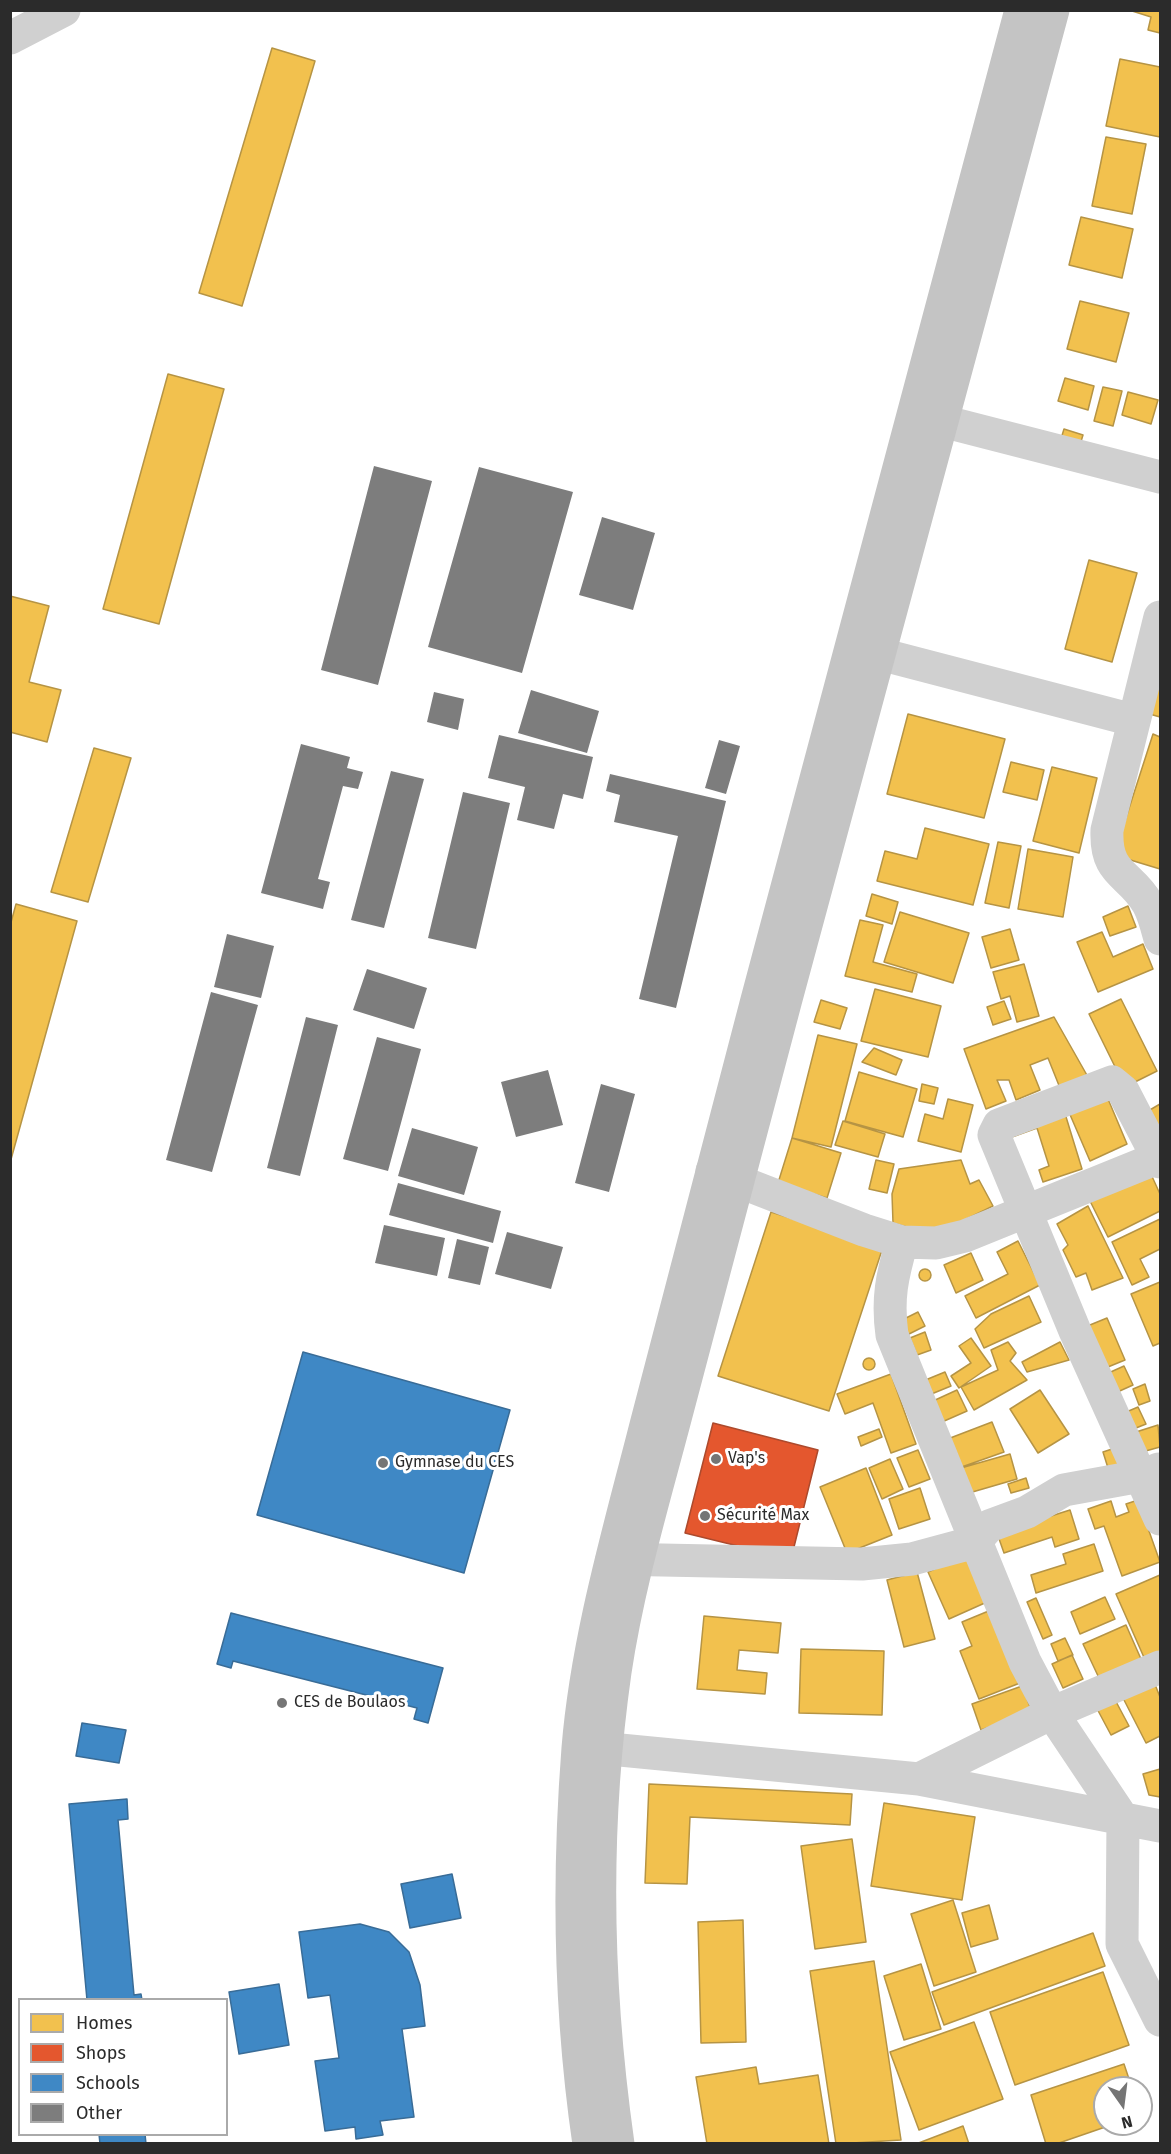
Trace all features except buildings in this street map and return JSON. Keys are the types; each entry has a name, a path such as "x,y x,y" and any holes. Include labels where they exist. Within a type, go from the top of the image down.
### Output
{"main road":[{"path":"618,2144 609,2079 602,1978 602,1847 592,1747 592,1654 625,1559 927,420 1021,10"},
{"path":"927,420 1053,10"},
{"path":"589,2144 580,2082 574,1975 574,1846 592,1747"}],"street":[{"path":"10,39 64,10"},
{"path":"927,420 1161,477"},
{"path":"1161,617 1133,720 1107,830 1110,861 1149,905 1161,939"},
{"path":"866,650 1133,720"},
{"path":"725,1176 864,1230 902,1242 936,1243 965,1236 1027,1211 1160,1159 1123,1091 1112,1082 999,1125 994,1135 1027,1211 1075,1331 1151,1472 1161,1519"},
{"path":"902,1242 892,1274 888,1306 892,1335 1025,1662 1052,1713 1123,1819 1122,1944 1161,2020"},
{"path":"625,1559 862,1564 912,1559 975,1542 988,1526 1027,1512 1064,1490 1151,1472"},
{"path":"920,1779 1052,1713 1161,1667"},
{"path":"592,1747 920,1779 1161,1826"}],"place":[{"name":"Vap's","path":"716,1459"},
{"name":"Gymnase du CES","path":"383,1463"},
{"name":"Sécurité Max","path":"705,1516"},
{"name":"CES de Boulaos","path":"282,1703"}]}
